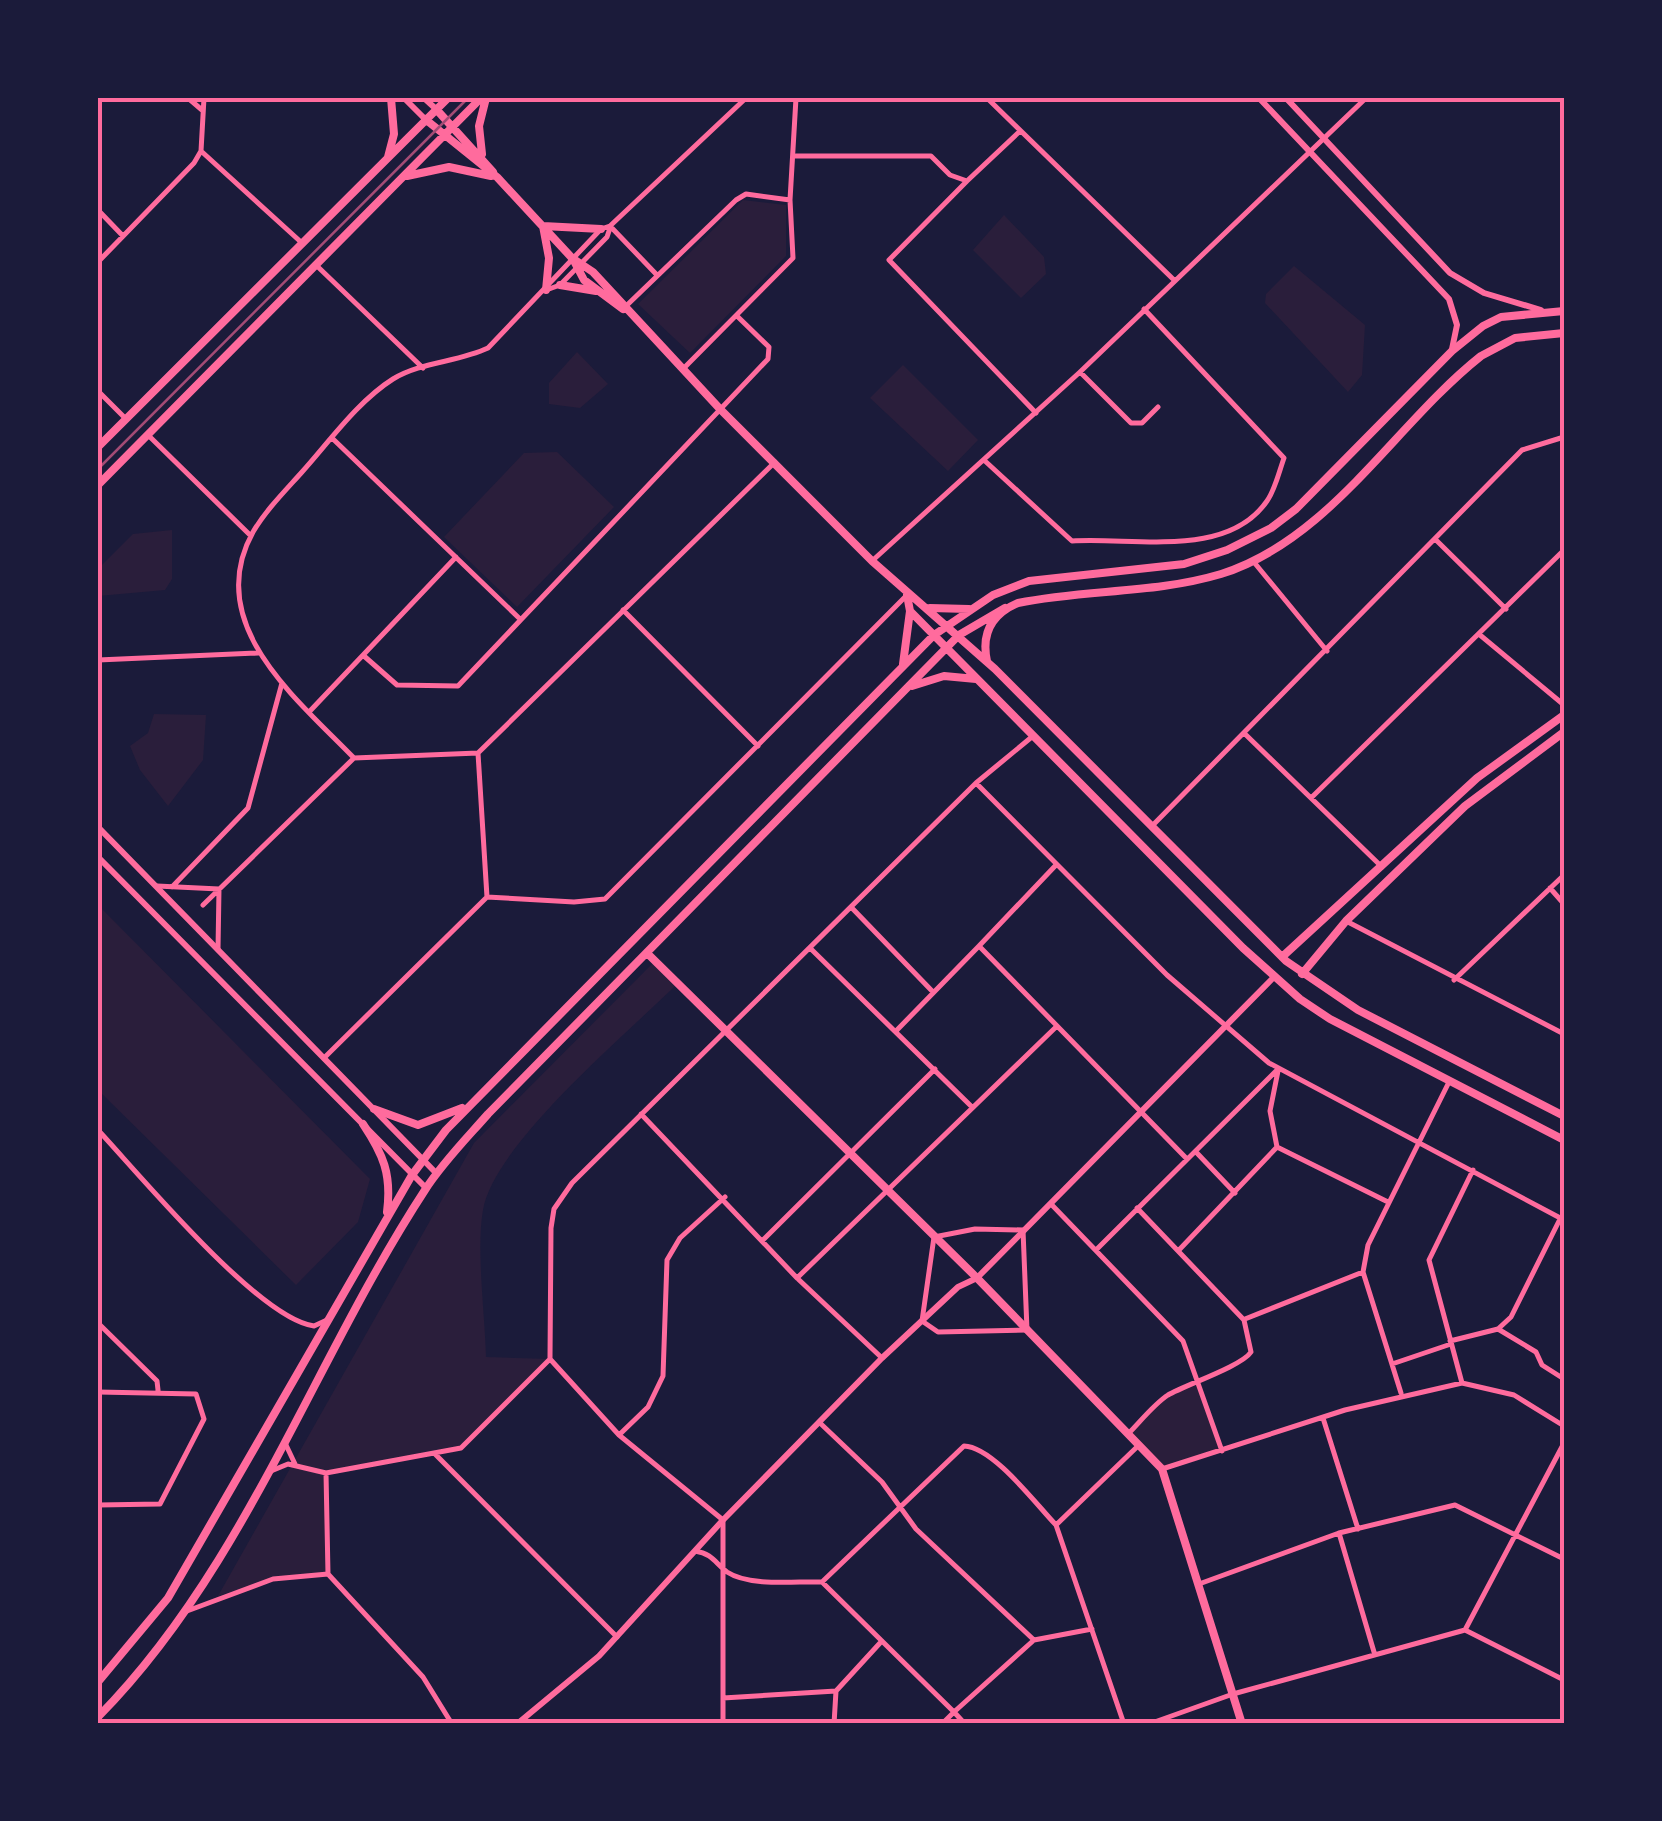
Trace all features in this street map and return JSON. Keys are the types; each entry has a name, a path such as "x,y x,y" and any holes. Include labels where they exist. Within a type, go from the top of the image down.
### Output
{"main road":[{"path":"387,159 394,134 391,98"},
{"path":"98,446 448,98"},
{"path":"98,485 483,98"},
{"path":"483,98 478,135 484,158"},
{"path":"436,109 484,158 496,178"},
{"path":"425,119 496,178 577,263 616,295 623,309"},
{"path":"403,178 448,167 496,178"},
{"path":"543,226 605,228"},
{"path":"543,226 549,258 546,290"},
{"path":"577,263 596,291 623,309 907,595 930,608 987,661 1302,974 1358,1010 1564,1116"},
{"path":"560,285 596,291"},
{"path":"98,1682 168,1598 422,1160 471,1104 902,664 948,624 993,595 1055,576 1184,564 1227,550 1271,528 1296,509 1452,351 1501,317 1541,310 1564,311"},
{"path":"98,1717 187,1611 437,1174 488,1114 649,955 946,647 1005,608 1033,600 1153,590 1224,573 1253,561 1312,520 1481,356 1516,338 1564,333"},
{"path":"902,664 910,611 907,595"},
{"path":"930,608 969,609"},
{"path":"987,661 988,630 1005,608"},
{"path":"910,611 1274,977 1330,1019 1564,1140"},
{"path":"896,698 934,677 980,680"},
{"path":"1282,956 1478,778 1564,716"},
{"path":"1302,974 1346,920 1465,806 1564,732"},
{"path":"649,955 976,1278 1162,1469 1242,1724"},
{"path":"374,1109 418,1124 471,1104"},
{"path":"363,1124 384,1156 390,1181 386,1219"}],"street":[{"path":"188,98 202,110"},
{"path":"98,262 174,188 201,151 204,98"},
{"path":"404,98 425,119"},
{"path":"424,98 436,109"},
{"path":"546,290 560,285 605,228 746,98"},
{"path":"682,370 793,258 790,200 796,156 796,98"},
{"path":"987,98 1174,280"},
{"path":"1259,98 1449,299 1458,325 1452,351"},
{"path":"1286,98 1450,273 1484,293 1541,310"},
{"path":"872,561 1036,414 1366,98"},
{"path":"1018,132 889,260 1036,414"},
{"path":"201,151 302,243"},
{"path":"796,156 930,156 950,175 967,181"},
{"path":"623,309 746,194 790,200"},
{"path":"98,210 123,236"},
{"path":"605,228 657,275"},
{"path":"354,758 282,683 258,653 245,626 240,595 242,565 251,536 332,438 394,379 463,360 488,348 577,263"},
{"path":"316,266 423,368"},
{"path":"985,460 1072,541 1202,541 1230,534 1248,522 1268,500 1284,458 1144,309"},
{"path":"364,656 397,684 458,686 768,359 768,347 737,316"},
{"path":"1080,372 1131,423 1142,423 1158,407"},
{"path":"98,391 126,419"},
{"path":"148,435 251,536"},
{"path":"332,438 520,620"},
{"path":"1152,826 1522,450 1564,438"},
{"path":"202,905 354,758 478,753 774,462"},
{"path":"1436,540 1506,609"},
{"path":"1311,798 1564,550"},
{"path":"310,712 456,558"},
{"path":"1253,561 1327,651"},
{"path":"324,1058 487,898 574,902 606,898 907,595"},
{"path":"622,610 758,746"},
{"path":"1480,635 1564,705"},
{"path":"98,660 258,653"},
{"path":"172,887 248,808 282,683"},
{"path":"1244,733 1382,867"},
{"path":"266,1475 280,1465 295,1464 326,1473 461,1448 550,1359 554,1209 572,1183 976,783 1035,734"},
{"path":"478,753 487,898"},
{"path":"976,783 1166,975 1278,1069 1562,1219 1511,1317 1498,1329 1392,1364"},
{"path":"98,827 437,1174"},
{"path":"98,858 426,1188"},
{"path":"897,1030 1057,864"},
{"path":"1454,980 1564,875"},
{"path":"155,886 219,889"},
{"path":"1550,888 1564,904"},
{"path":"218,949 219,889"},
{"path":"851,907 934,992"},
{"path":"1346,920 1454,980 1564,1034"},
{"path":"978,946 1187,1159"},
{"path":"810,948 972,1106"},
{"path":"517,1724 569,1684 617,1637 723,1520 882,1358 958,1287 976,1278 1274,977"},
{"path":"797,1278 1057,1026"},
{"path":"762,1241 934,1069"},
{"path":"1277,1147 1270,1111 1278,1069"},
{"path":"1095,1250 1278,1069"},
{"path":"1401,1394 1363,1272 1368,1245 1449,1081"},
{"path":"642,1114 797,1278 882,1358"},
{"path":"98,1130 244,1283 300,1324 314,1326 327,1320"},
{"path":"1179,1250 1277,1147"},
{"path":"1277,1147 1388,1202"},
{"path":"1195,1151 1236,1193"},
{"path":"1462,1383 1429,1271 1430,1248 1474,1170"},
{"path":"619,1435 648,1407 663,1376 667,1260 680,1238 724,1198"},
{"path":"1050,1204 1183,1342 1222,1451"},
{"path":"1128,1434 1168,1395 1198,1385 1206,1374 1247,1358 1251,1352 1244,1320 1138,1208"},
{"path":"922,1321 934,1237 975,1229 1024,1230"},
{"path":"922,1321 938,1332 1026,1330 1024,1230"},
{"path":"1244,1320 1363,1272"},
{"path":"98,1323 157,1381 158,1390"},
{"path":"1498,1329 1536,1352 1542,1366 1564,1379"},
{"path":"550,1359 619,1435 723,1520 723,1724"},
{"path":"1162,1469 1401,1394 1462,1383 1514,1395 1564,1426"},
{"path":"98,1392 158,1390 196,1394 204,1419 160,1504 98,1505"},
{"path":"1323,1418 1358,1528"},
{"path":"820,1423 1034,1640"},
{"path":"286,1438 295,1464"},
{"path":"1465,1630 1564,1443"},
{"path":"822,1582 951,1456 964,1446 975,1446 1056,1524 1124,1724"},
{"path":"1056,1524 1139,1446"},
{"path":"436,1455 617,1637"},
{"path":"326,1473 328,1574 422,1677 452,1724"},
{"path":"1199,1584 1338,1533 1454,1504 1564,1559"},
{"path":"1338,1533 1374,1652"},
{"path":"695,1551 715,1558 726,1571 747,1579 822,1582 965,1724"},
{"path":"187,1611 273,1578 328,1574"},
{"path":"942,1724 1034,1640 1092,1629"},
{"path":"1148,1724 1374,1652 1465,1630 1564,1680"},
{"path":"834,1724 836,1691 880,1643"},
{"path":"722,1698 836,1691"}],"shaded area":[{"path":"743,200 786,205 786,256 690,353 638,304"},
{"path":"1004,215 1044,257 1046,274 1021,298 973,250"},
{"path":"1294,266 1365,325 1362,375 1348,392 1265,303 1266,294"},
{"path":"577,352 608,384 580,408 549,404 549,383"},
{"path":"903,365 978,440 948,471 870,398"},
{"path":"557,452 614,507 517,607 444,537 524,453"},
{"path":"172,530 172,579 165,590 98,596 98,569 133,534"},
{"path":"154,714 206,715 203,760 168,806 140,770 130,746 148,733"},
{"path":"98,905 370,1179 358,1222 296,1285 98,1090"},
{"path":"655,961 678,983 536,1122 492,1183 483,1210 481,1263 486,1357 550,1359 461,1448 326,1473 328,1574 273,1579 218,1596 474,1143"},
{"path":"1198,1385 1222,1451 1162,1469 1128,1434 1168,1395"}],"tram line":[{"path":"98,469 468,98"}]}
